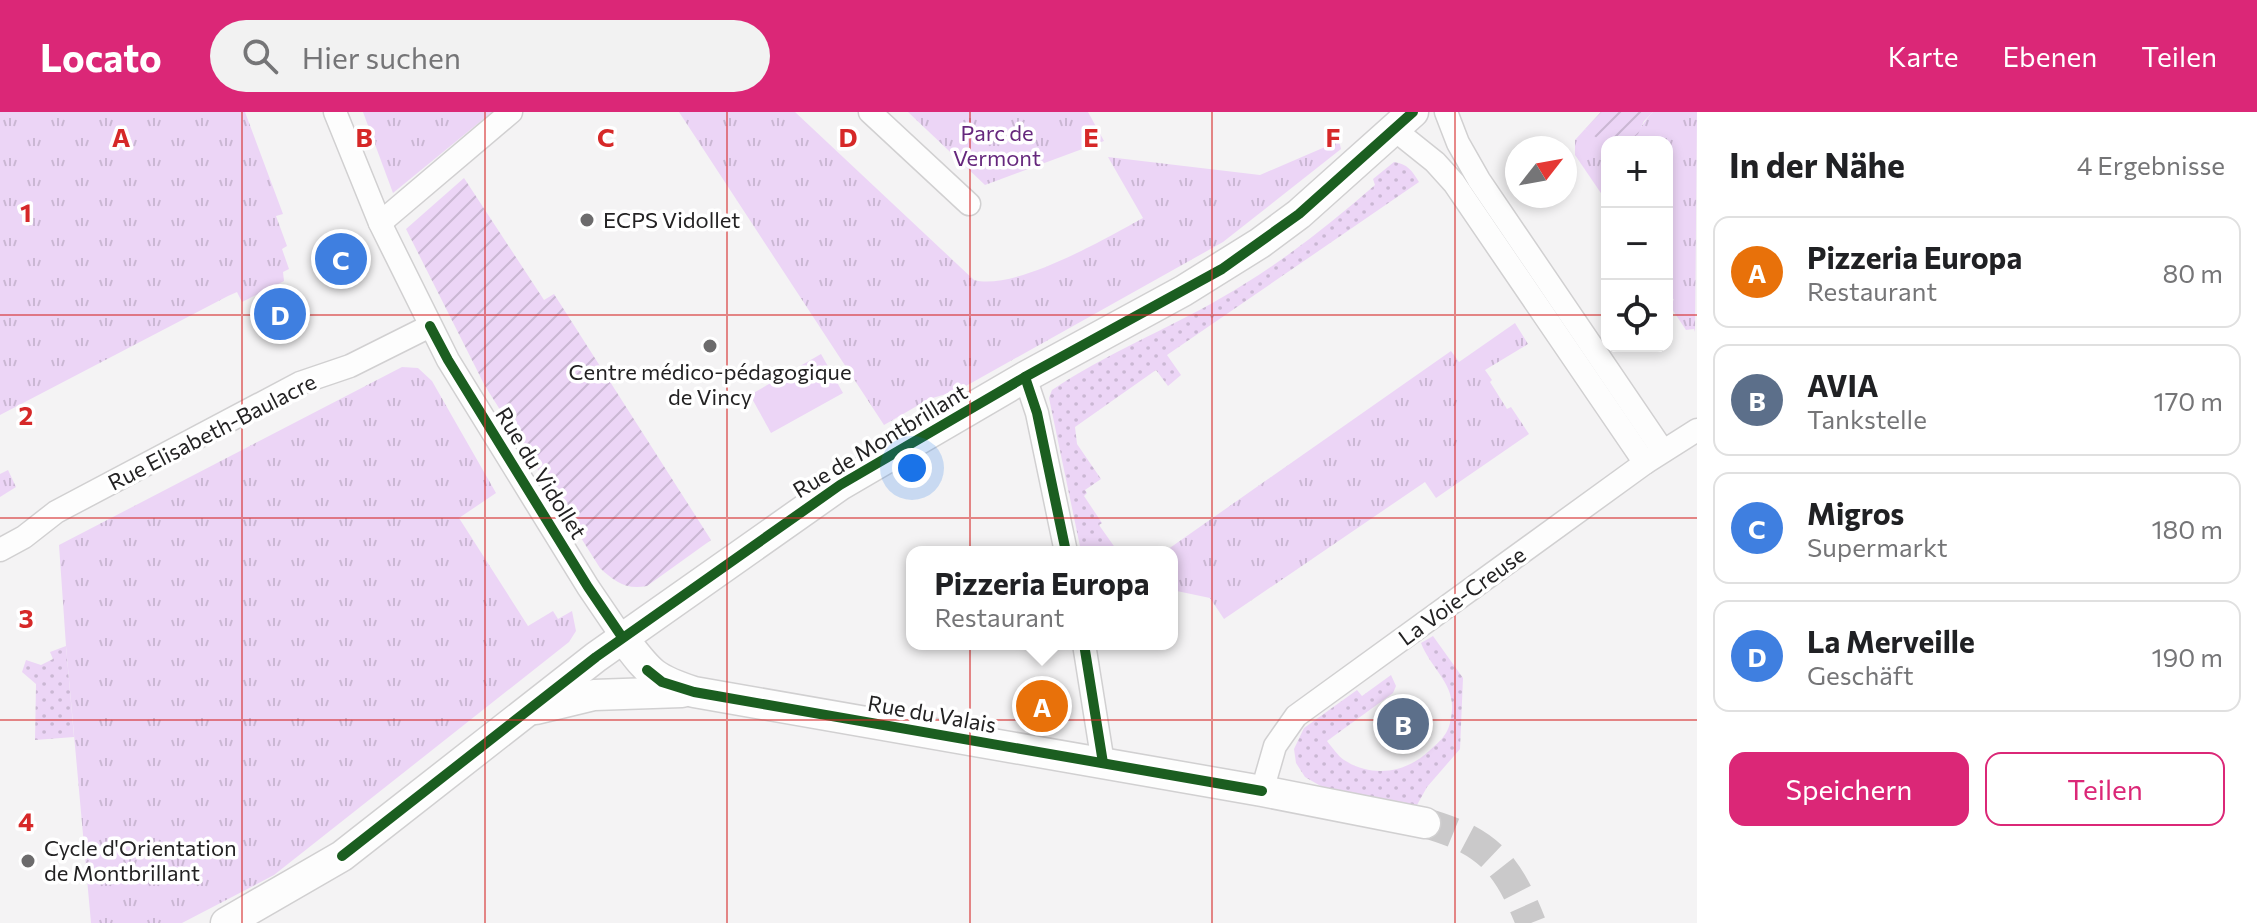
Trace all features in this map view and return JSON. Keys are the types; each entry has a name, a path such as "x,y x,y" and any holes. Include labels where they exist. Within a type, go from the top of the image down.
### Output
{"main road":[{"name":"Rue de Montbrillant","path":"226,923 342,856 622,637 840,485 1025,377 1222,269 1299,214 1404,121"},
{"name":"Rue du Valais","path":"622,637 654,676 662,682 694,692 1262,791 1425,823"},
{"path":"526,711 594,695 694,692"}],"street":[{"name":"Rue du Vidollet","path":"335,112 380,223 448,360 622,637"},
{"path":"380,223 511,112"},
{"path":"870,112 969,204"},
{"path":"1446,112 1470,186 1654,457"},
{"path":"1404,121 1435,162 1470,186"},
{"name":"Rue Elisabeth-Baulacre","path":"0,550 24,537 56,512 300,383 350,366 430,326"},
{"path":"1025,377 1037,413 1065,546"},
{"name":"La Voie-Creuse","path":"1262,791 1275,746 1296,716 1654,457 1697,430"},
{"path":"1085,650 1103,763"}],"green space":[{"path":"0,112 245,112 283,214 276,216 287,246 282,249 289,269 283,272 284,281 242,302 237,292 228,296 0,415"},
{"path":"363,112 492,112 393,193"},
{"path":"679,112 795,112 974,280 991,281 1012,278 1060,261 1143,218 1108,157 1260,175 1339,141 1341,149 1223,242 957,391 929,399 884,425"},
{"name":"Parc de Vermont","path":"908,112 1088,112 1104,141 985,185"},
{"path":"1601,112 1653,112 1636,136 1601,136 1601,141 1585,129"},
{"path":"1653,112 1697,112 1695,332 1694,329 1686,330 1673,310 1673,136 1635,135"},
{"path":"1585,129 1601,139 1601,193 1577,158 1577,138"},
{"path":"1394,162 1403,164 1419,182 1167,355 1181,375 1168,386 1156,370 1075,427 1077,444 1101,479 1085,490 1087,493 1084,496 1114,546 1080,546 1049,398 1052,390 1262,273 1375,185 1373,179"},
{"path":"464,178 544,300 554,294 711,540 647,586 621,584 600,568 485,386 406,229"},
{"path":"1515,323 1528,344 1485,370 1507,409 1511,407 1529,434 1436,498 1425,482 1224,619 1210,598 1178,591 1178,546 1173,546 1451,351 1459,362"},
{"path":"821,354 843,393 771,433 750,395"},
{"path":"402,367 418,368 432,381 496,493 459,518 528,626 553,611 558,619 572,611 576,631 569,642 274,875 182,923 91,923 59,545"},
{"path":"8,470 16,487 0,497 0,474"},
{"path":"1433,636 1463,678 1460,749 1427,787 1417,805 1326,789 1305,777 1296,763 1294,749 1304,728 1357,690 1362,696 1391,675 1396,686 1393,693 1327,741 1344,760 1377,771 1410,764 1439,742 1450,724 1452,700 1421,643"},
{"path":"66,646 74,737 35,740 36,684 22,672 26,660 41,665 53,659 50,652"}],"tunnel":[{"path":"1425,823 1465,838 1493,857 1513,885 1531,923"}],"cycle path":[{"path":"342,856 596,657 840,485 1025,377 1222,269 1299,214 1413,112"},
{"path":"430,326 588,587 622,637"},
{"path":"1025,377 1037,413 1065,546"},
{"path":"1085,650 1103,763"},
{"path":"647,670 662,682 694,692 1262,791"}],"place":[{"name":"ECPS Vidollet","path":"587,220"},
{"name":"Migros","path":"341,259"},
{"name":"La Merveille","path":"280,314"},
{"name":"Centre médico-pédagogique de Vincy","path":"710,346"},
{"name":"Pizzeria Europa","path":"1042,706"},
{"name":"AVIA","path":"1403,724"},
{"name":"Cycle d'Orientation de Montbrillant","path":"28,861"}]}
